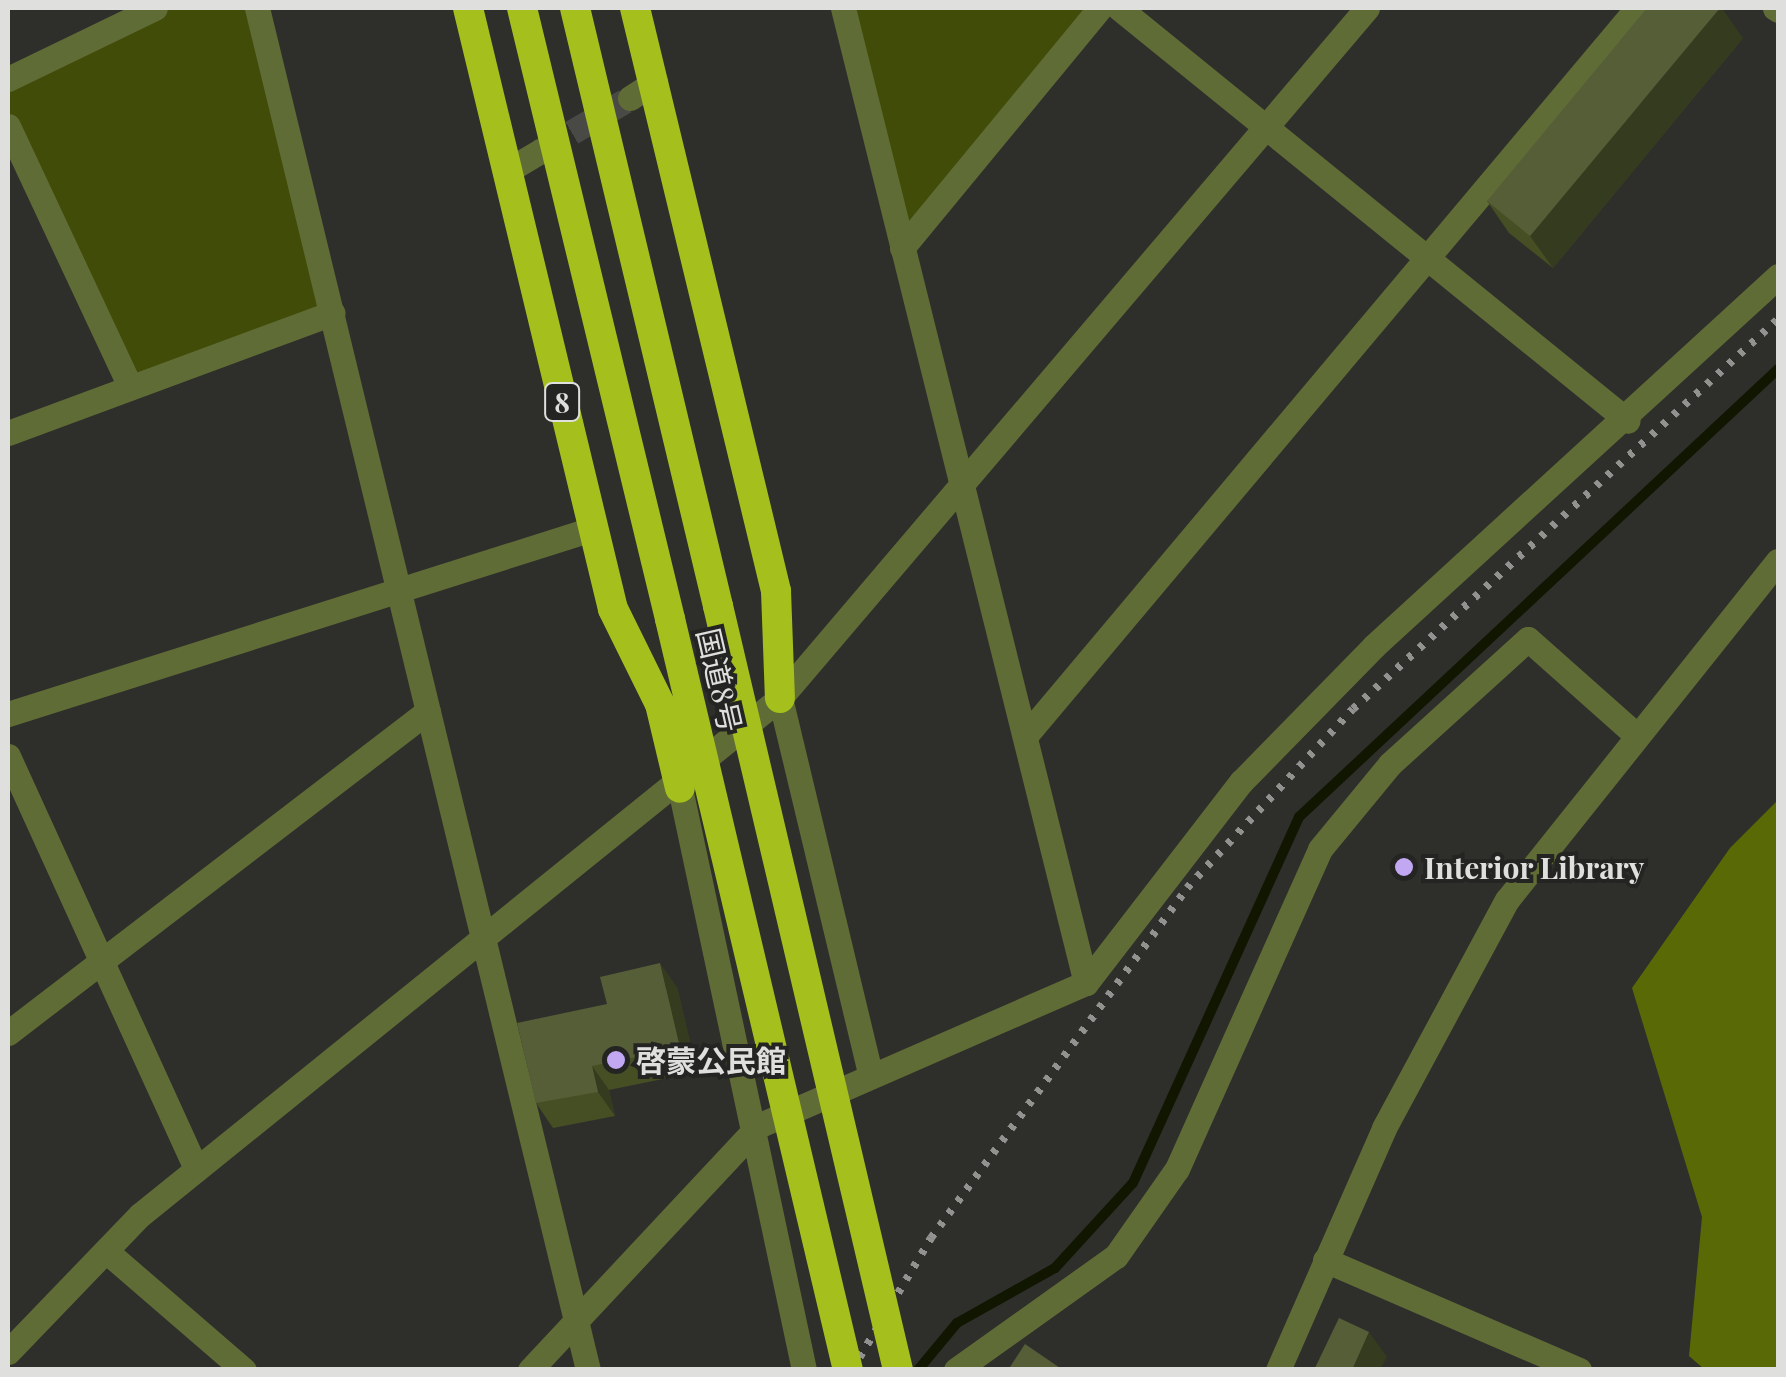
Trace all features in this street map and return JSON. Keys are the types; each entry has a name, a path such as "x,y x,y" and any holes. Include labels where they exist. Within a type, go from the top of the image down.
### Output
{"highway":[{"name":"8","path":"468,8 612,608 660,704 680,788"},
{"name":"国道8号","path":"522,8 848,1370"},
{"name":"国道8号","path":"575,8 898,1370"},
{"path":"635,8 642,90 776,591 780,698"}],"street":[{"path":"8,79 155,8"},
{"path":"257,8 588,1370"},
{"path":"843,8 959,492 1028,734 1086,983"},
{"path":"902,248 1100,8"},
{"path":"1119,8 1628,421"},
{"path":"8,1352 106,1250 196,1169 485,946 680,788 780,698 1367,8"},
{"path":"1028,734 1421,256 1637,8"},
{"path":"8,126 128,382"},
{"path":"507,172 540,152"},
{"path":"530,1370 575,1317 758,1126 1086,983 1254,768 1374,646 1628,421 1778,276"},
{"path":"8,432 128,382 333,313"},
{"path":"8,714 592,528"},
{"path":"1278,1370 1456,984 1507,900 1634,733 1778,561"},
{"path":"956,1370 1116,1256 1177,1168 1320,849 1390,764 1528,638 1634,733"},
{"path":"780,698 870,1076"},
{"path":"8,1032 428,711"},
{"path":"8,756 196,1169"},
{"path":"680,788 758,1126 762,1188 804,1370"},
{"path":"106,1250 244,1370"},
{"path":"1326,1260 1578,1370"}],"green space":[{"path":"155,8 247,8 333,313 128,382 8,110 8,79"},
{"path":"843,8 1100,8 902,248"},
{"path":"1778,800 1778,1369 1704,1369 1689,1356 1702,1217 1632,988 1730,848"}],"building":[{"path":"1647,8 1720,8 1530,236 1487,201"},
{"path":"660,963 680,1048 592,1066 598,1092 536,1103 517,1023 607,1004 600,977"},
{"path":"1339,1318 1369,1332 1352,1370 1314,1370"},
{"path":"1025,1344 1063,1370 1008,1370"}],"waterway":[{"path":"918,1370 957,1323 1055,1268 1133,1183 1299,817 1778,369"}],"tunnel":[{"path":"540,151 630,98"}],"railway":[{"path":"852,1370 931,1238 1187,888 1353,709 1778,319"}],"place":[{"name":"Interior Library","path":"1404,867"},
{"name":"啓蒙公民館","path":"616,1060"}]}
